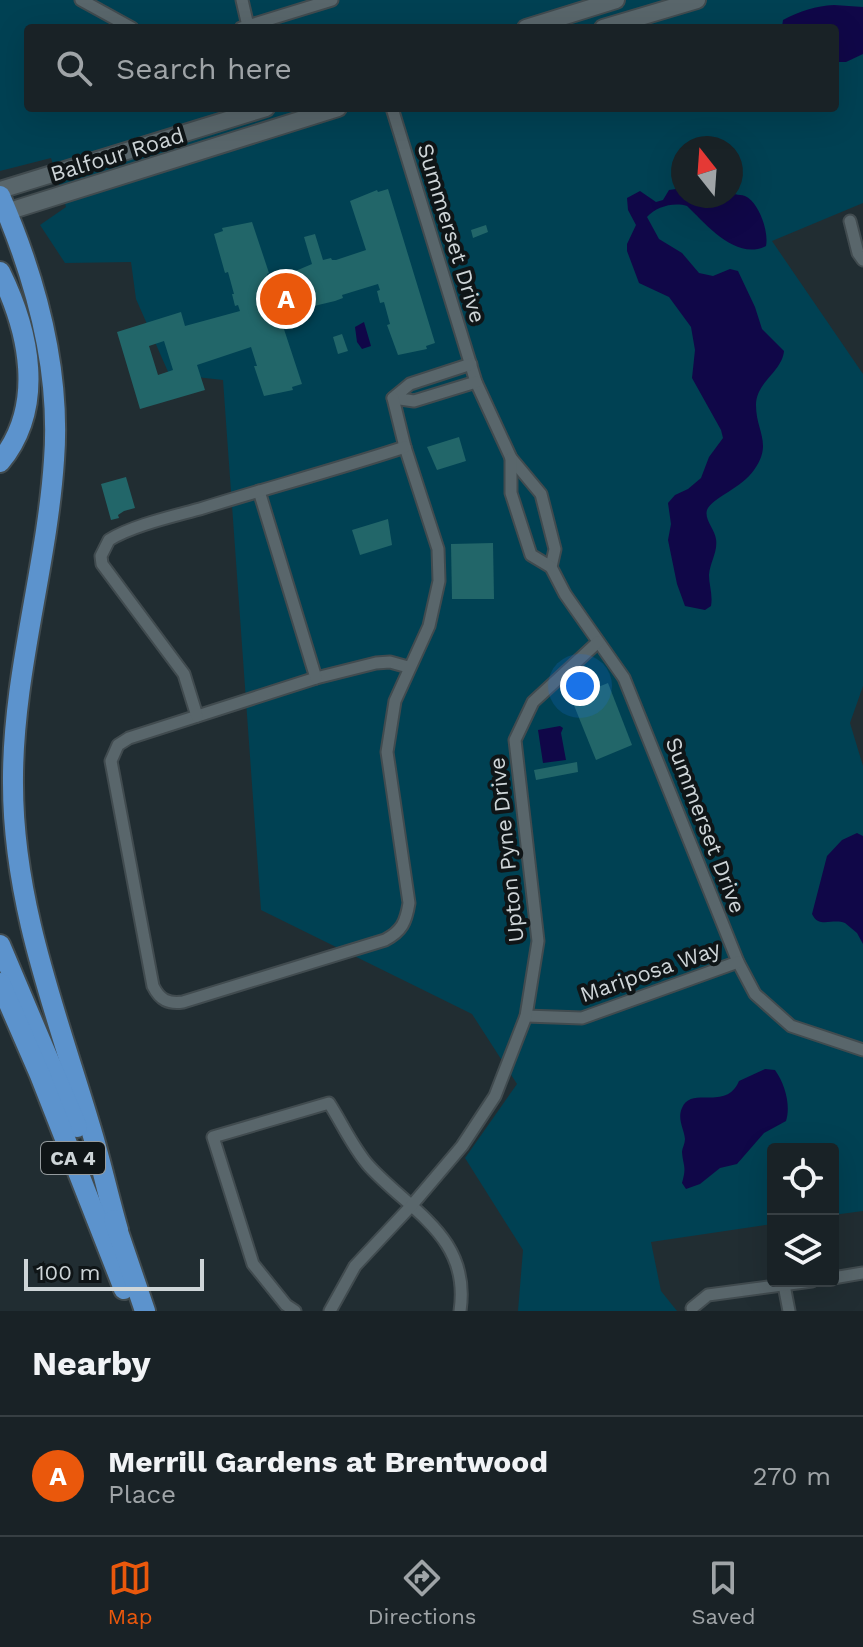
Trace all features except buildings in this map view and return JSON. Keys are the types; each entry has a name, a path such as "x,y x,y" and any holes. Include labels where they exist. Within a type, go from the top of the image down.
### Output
{"highway":[{"path":"2,203 43,321 54,384 55,415 50,496 14,748 15,828 32,936 118,1230"},
{"path":"0,272 27,349 30,389 21,427 0,462"},
{"name":"CA 4","path":"0,945 52,1064 118,1230 145,1311"},
{"name":"CA 4","path":"0,983 46,1089 132,1311"}],"main road":[{"path":"539,24 616,0"},
{"path":"616,24 697,0"},
{"name":"Balfour Road","path":"2,203 255,112"},
{"name":"Balfour Road","path":"2,203 324,112"}],"street":[{"path":"81,0 125,24"},
{"path":"242,0 244,24"},
{"path":"254,24 332,0"},
{"name":"Summerset Drive","path":"393,112 476,382 511,458 541,494 555,549 551,567"},
{"path":"850,221 858,253 863,260"},
{"path":"393,398 410,384 471,364"},
{"path":"423,380 428,397"},
{"path":"393,398 414,401 476,382"},
{"path":"393,398 405,447 438,549 439,581 429,626 395,701 387,752 409,903 402,927 385,940 174,1003 159,997 153,986 111,761 118,745 129,738 316,678 376,663 390,662 408,667"},
{"path":"197,716 184,674 102,564 101,556 109,540 405,447"},
{"name":"Summerset Drive","path":"511,458 511,493 531,555 551,567 565,594 624,678 738,962 755,994 791,1026 863,1050"},
{"path":"259,491 316,678"},
{"name":"Upton Pyne Drive","path":"330,1311 355,1266 462,1146 495,1096 526,1016 538,941 515,740 533,702 598,642"},
{"name":"Mariposa Way","path":"526,1016 582,1018 738,962"},
{"path":"295,1311 286,1305 253,1264 213,1137 329,1103 368,1164 446,1239 457,1267 462,1297 460,1311"},
{"path":"839,1277 863,1273"},
{"path":"692,1308 708,1295 769,1287"},
{"path":"784,1287 789,1311"}],"shaded area":[{"path":"0,0 863,0 863,203 772,241 863,374 863,686 850,723 863,766 863,1211 839,1214 839,1143 767,1143 767,1225 651,1242 661,1291 677,1311 518,1311 523,1250 465,1158 517,1084 472,1014 261,910 223,380 169,374 136,299 131,262 65,263 40,225 66,207 51,158 0,171"},
{"path":"834,5 863,7 863,54 839,62 839,24 782,24 783,20 814,8"},
{"path":"669,190 671,205 655,210 647,217 659,239 682,253 699,273 713,276 730,269 738,271 762,329 784,351 779,365 757,397 763,445 760,461 749,476 707,510 716,544 709,575 711,606 705,610 685,606 677,584 668,540 671,524 668,503 701,478 709,457 723,438 692,378 695,350 691,327 669,297 639,283 627,251 636,225 628,210 627,198 640,191 656,202 663,200"},
{"path":"743,195 755,204 762,218 766,246 744,249 712,231 689,208 743,208"},
{"path":"364,322 371,346 362,349 357,342 355,327"},
{"path":"563,728 561,733 566,760 543,763 538,730"},
{"path":"857,833 863,836 863,944 857,933 845,923 818,921 812,914 827,856 842,840"},
{"path":"765,1069 775,1070 782,1082 787,1102 786,1121 764,1133 737,1164 720,1168 700,1184 686,1189 682,1183 685,1139 680,1120 682,1108 693,1098 726,1095 739,1081"}],"place":[{"name":"Merrill Gardens at Brentwood","path":"286,299"}]}
